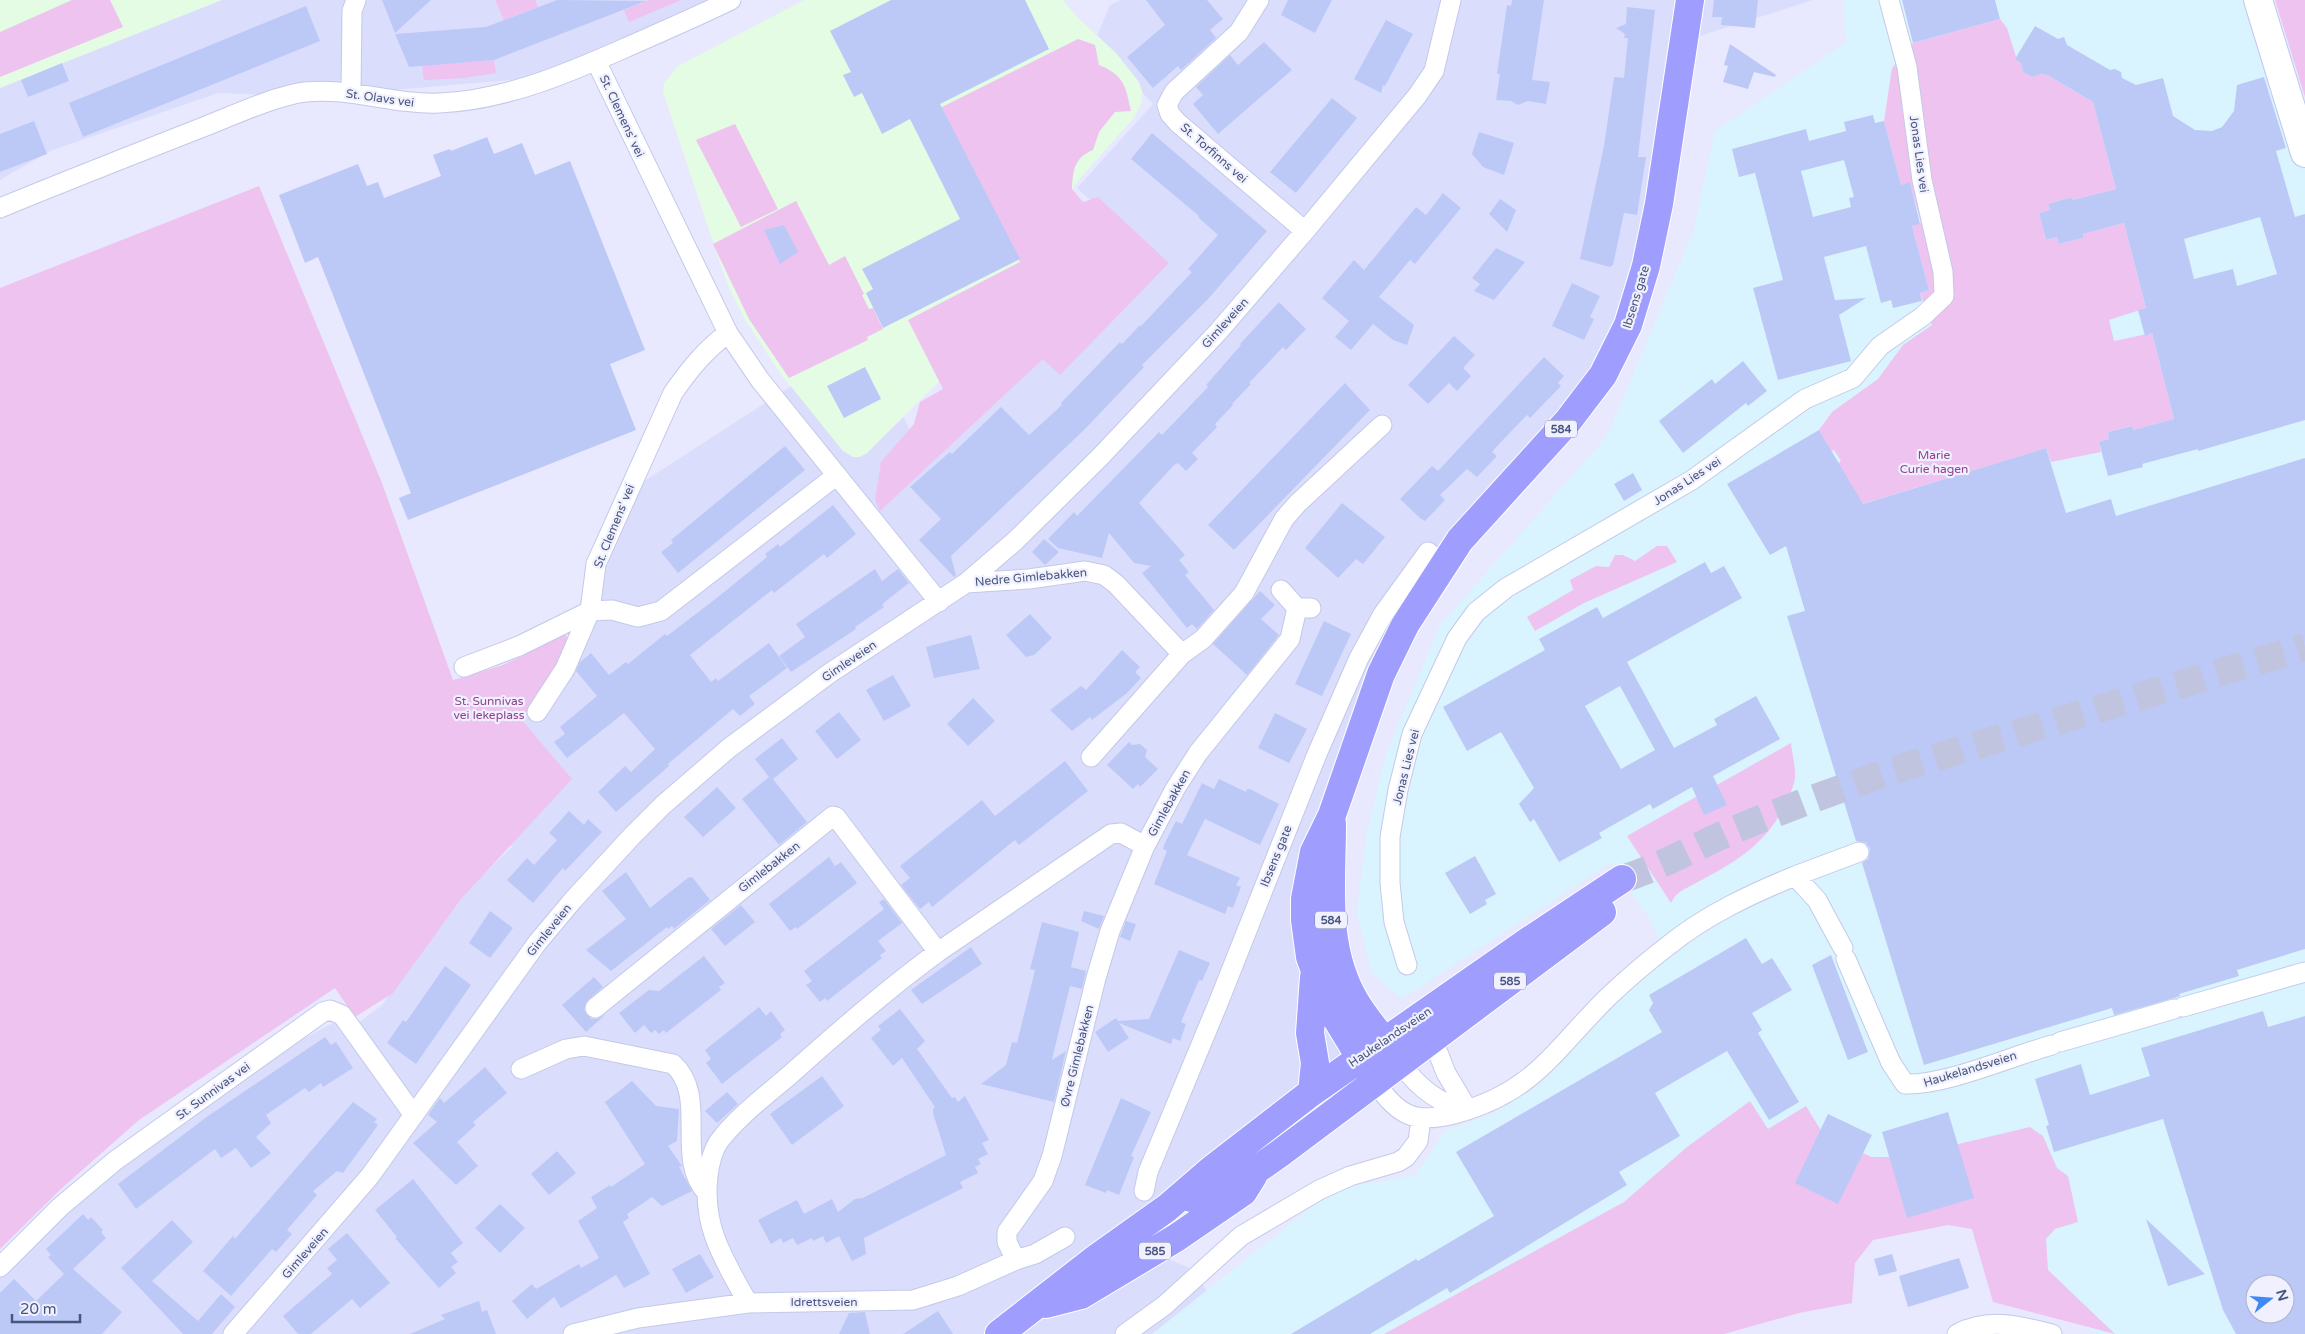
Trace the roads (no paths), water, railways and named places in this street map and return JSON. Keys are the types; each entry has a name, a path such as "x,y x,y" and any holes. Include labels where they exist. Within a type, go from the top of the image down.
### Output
{"main road":[{"name":"Ibsens gate","path":"1375,1082 1327,1003 1314,971 1307,939 1305,899 1314,852 1332,816 1382,674 1405,625 1460,540 1568,422 1603,375 1628,326 1646,266 1659,204 1690,0"},
{"name":"Ibsens gate","path":"1332,816 1330,918 1337,957 1355,1002 1401,1064"},
{"name":"Haukelandsveien","path":"999,1334 1159,1214 1211,1170 1359,1058 1527,942 1625,886 1433,1040 1259,1168 1159,1214"},
{"name":"584","path":"1312,1092 1315,1063 1310,1033 1314,971"},
{"name":"Haukelandsveien","path":"1033,1308 1081,1295 1176,1238 1243,1192 1259,1168"}],"street":[{"path":"351,92 352,11 356,0"},
{"name":"St. Olavs vei","path":"0,208 242,112 294,94 305,92 351,92 420,103 462,102 531,86 596,61 731,0"},
{"name":"St. Torfinns vei","path":"1259,0 1239,32 1174,92 1167,106 1170,114 1178,123 1305,232"},
{"name":"Gimleveien","path":"233,1334 370,1176 537,944 573,900 663,805 702,769 789,702 966,583 1015,541 1100,457 1218,332 1305,232 1417,96 1434,71 1451,0"},
{"name":"Jonas Lies vei","path":"1408,965 1394,922 1390,884 1390,837 1398,790 1412,734 1458,638 1476,612 1506,588 1692,480 1805,399 1853,378 1880,346 1923,316 1944,296 1946,289 1922,180 1906,68 1889,0"},
{"path":"2258,0 2305,153"},
{"name":"St. Clemens' vei","path":"596,61 728,333 760,380 837,475"},
{"name":"St. Clemens' vei","path":"590,610 596,564 670,401 690,369 712,345 728,333"},
{"path":"1091,757 1182,654 1203,639 1254,587 1284,519 1298,503 1382,424"},
{"path":"464,667 519,646 590,610 612,610 638,617 661,611 837,475 939,602"},
{"name":"Ibsens gate","path":"1144,1191 1148,1172 1217,1006 1317,754 1359,658 1383,614 1428,552 1444,564"},
{"name":"Nedre Gimlebakken","path":"966,583 1029,579 1074,572 1094,572 1104,575 1116,584 1182,654"},
{"name":"Gimlebakken","path":"748,1303 715,1242 706,1209 708,1174 718,1141 824,1044 914,969 938,952 1112,834 1121,833 1145,846 1175,789 1198,753 1290,639 1304,608 1281,590"},
{"path":"537,712 566,669 590,610"},
{"name":"Gimlebakken","path":"595,1008 833,816 938,952"},
{"name":"Øvre Gimlebakken","path":"1016,1260 1007,1242 1007,1232 1043,1181 1052,1156 1104,950 1145,846"},
{"path":"1375,1082 1385,1098 1401,1112 1421,1119 1441,1117 1490,1102 1528,1080 1550,1061 1608,997 1670,944 1735,903 1795,876 1859,852"},
{"name":"Haukelandsveien","path":"1795,876 1817,900 1844,954 1891,1063 1905,1084 1921,1084 1941,1080 2056,1044 2305,972"},
{"name":"St. Sunnivas vei","path":"0,1267 60,1207 116,1160 324,1012 330,1010 342,1015 413,1114"},
{"path":"1433,1040 1446,1073 1468,1110"},
{"name":"Gimlebakken","path":"521,1069 575,1046 584,1046 673,1064 682,1072 687,1084 690,1141 696,1176 700,1186 707,1193"},
{"path":"1401,1064 1414,1082 1436,1099 1448,1105 1468,1110"},
{"path":"1125,1334 1165,1305 1241,1236 1327,1186 1350,1176 1391,1165 1406,1157 1418,1141 1421,1119"},
{"name":"Idrettsveien","path":"573,1334 638,1318 748,1303 913,1300 958,1286 1016,1260 1035,1254 1065,1237"},
{"path":"1957,1334 1975,1326 2002,1324 2052,1334"}],"tunnel":[{"path":"1622,879 1651,869 1754,822 1894,770 2305,647"}],"park label":[{"name":"Marie Curie hagen","path":"1934,462"},
{"name":"St. Sunnivas vei lekeplass","path":"489,708"}]}
